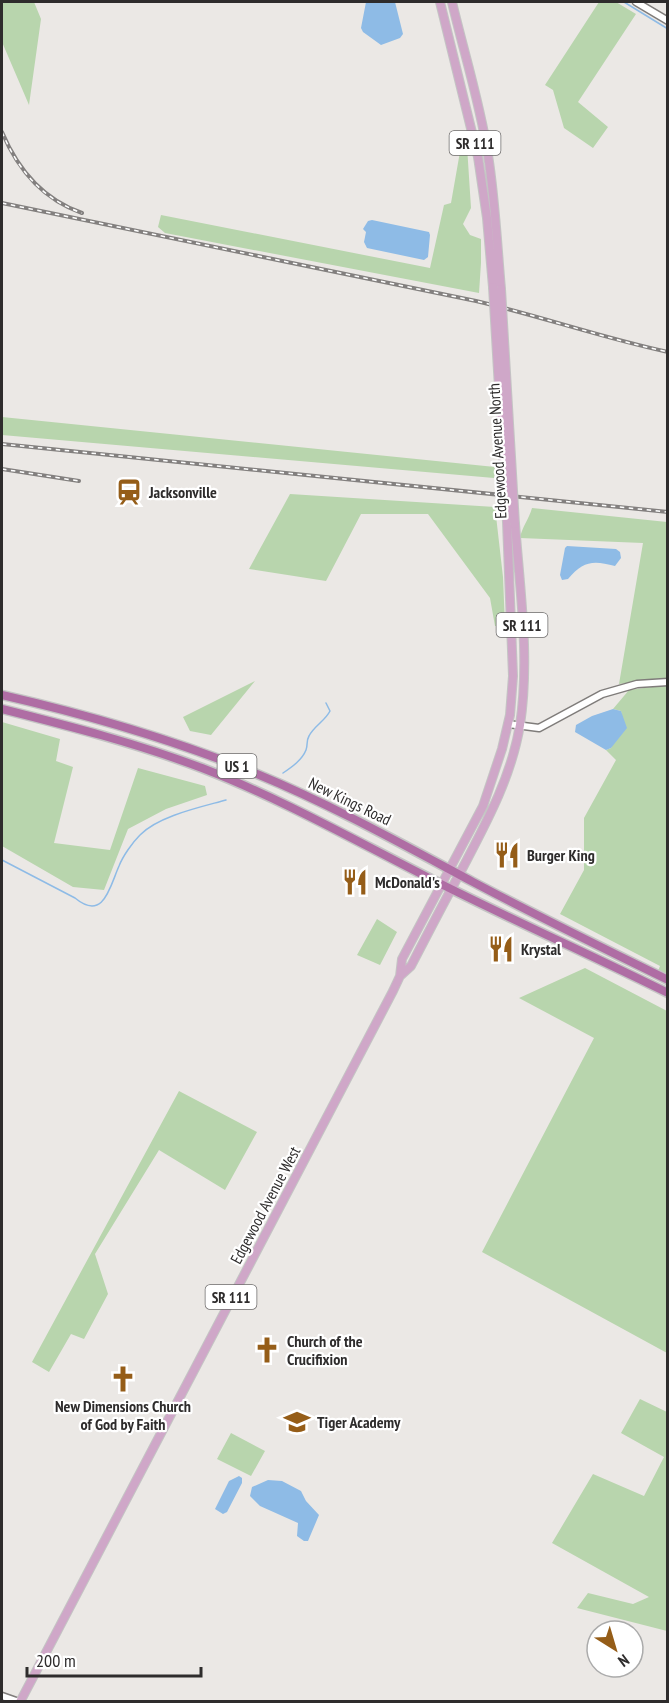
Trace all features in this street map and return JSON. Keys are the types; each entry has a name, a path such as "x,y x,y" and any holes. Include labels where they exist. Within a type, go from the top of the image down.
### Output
{"highway":[{"name":"New Kings Road","path":"2,695 116,724 217,758 324,804 668,980"},
{"name":"New Kings Road","path":"2,709 86,730 204,769 301,811 451,889 668,993"}],"main road":[{"name":"Edgewood Avenue North","path":"440,2 478,157 497,288"},
{"name":"Edgewood Avenue North","path":"451,889 499,797 513,755 519,726 524,675 524,651 511,523 497,288 495,213 488,154 477,99 452,2"},
{"name":"Edgewood Avenue North","path":"442,884 483,806 496,771 508,724 513,692 511,523"},
{"name":"Edgewood Avenue West","path":"400,976 402,959 442,884"},
{"name":"Edgewood Avenue West","path":"19,1701 400,976 411,966 451,889"}],"street":[{"path":"636,2 668,21"},
{"path":"508,724 539,728 587,700 618,688 668,682"},
{"path":"2,1696 19,1701"}],"green space":[{"path":"2,2 34,2 41,19 29,105 2,42"},
{"path":"599,2 616,2 636,14 578,102 608,127 593,148 564,128 553,90 545,85"},
{"path":"461,146 467,146 471,208 463,224 470,235 481,239 479,293 165,233 158,227 161,215 430,268 444,205 451,203"},
{"path":"2,417 495,467 494,478 2,435"},
{"path":"290,494 495,507 503,577 505,626 495,626 490,598 428,514 361,514 326,581 249,569"},
{"path":"532,508 667,522 667,678 619,684 643,543 520,538"},
{"path":"255,681 211,735 190,731 183,717"},
{"path":"667,685 667,975 658,971 660,966 560,914 584,870 584,818 616,760 606,750 611,748 623,722 621,711 613,709 629,690"},
{"path":"2,722 60,739 56,761 73,767 54,843 110,850 138,768 205,786 207,795 166,809 128,829 104,890 73,887 2,846"},
{"path":"377,919 397,932 380,965 357,955"},
{"path":"585,968 667,1011 667,1353 482,1252 594,1038 519,998"},
{"path":"179,1091 257,1132 225,1190 159,1150 95,1254 108,1294 84,1339 71,1334 49,1372 32,1362"},
{"path":"640,1399 667,1412 667,1631 645,1625 645,1619 620,1619 577,1608 588,1593 633,1604 649,1597 552,1543 593,1474 644,1496 664,1457 621,1433"},
{"path":"231,1433 265,1451 251,1476 217,1459"}],"water":[{"path":"366,2 395,2 403,34 400,38 381,45 363,32 361,28"},
{"path":"368,221 429,232 428,257 424,260 367,248 364,242 366,232 363,229"},
{"path":"567,546 616,549 620,552 621,558 615,566 600,563 584,565 568,579 562,580 560,575"},
{"path":"613,709 621,711 627,728 611,748 606,750 575,732 576,725 592,716"},
{"path":"239,1476 242,1478 242,1483 227,1512 223,1514 215,1509 229,1481"},
{"path":"268,1480 282,1481 301,1491 306,1501 319,1515 308,1541 297,1536 298,1523 260,1506 250,1496 252,1487"}],"waterway":[{"path":"624,2 668,29"},
{"path":"283,773 304,754 311,732 330,711 326,703"},
{"path":"2,860 85,904 93,906 99,904 109,891 125,854 148,828 180,813 226,800"}],"railway":[{"path":"2,132 16,159 33,182 55,200 82,213"},
{"path":"2,203 476,301 668,352"},
{"path":"2,444 668,512"},
{"path":"2,469 79,481"}],"place":[{"name":"Jacksonville","path":"129,492"},
{"name":"Burger King","path":"507,855"},
{"name":"McDonald's","path":"355,882"},
{"name":"Krystal","path":"501,949"},
{"name":"Church of the Crucifixion","path":"267,1350"},
{"name":"New Dimensions Church of God by Faith","path":"123,1379"},
{"name":"Tiger Academy","path":"297,1422"}]}
